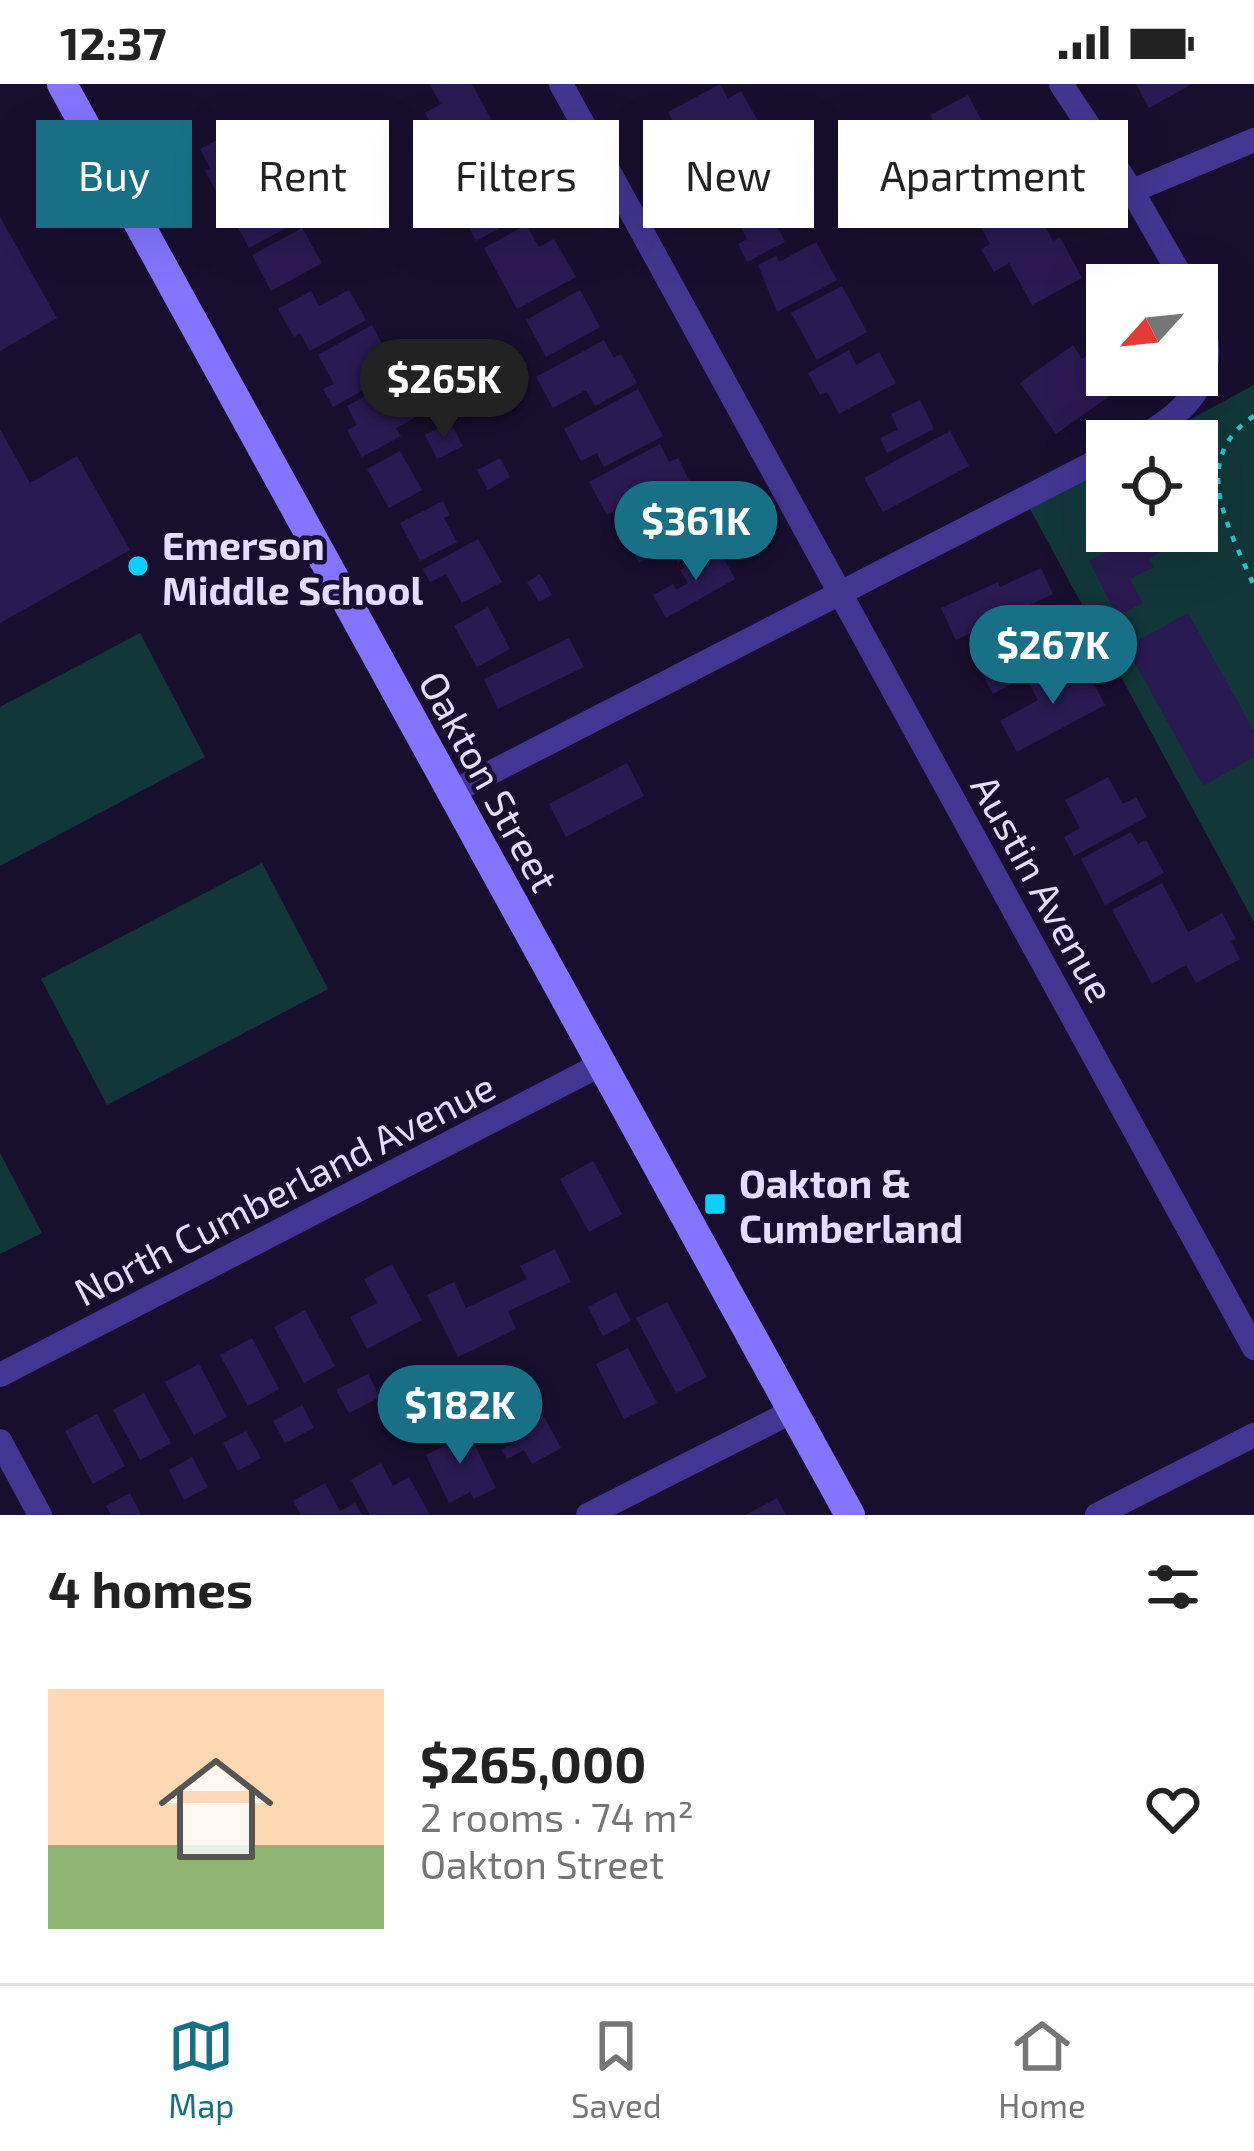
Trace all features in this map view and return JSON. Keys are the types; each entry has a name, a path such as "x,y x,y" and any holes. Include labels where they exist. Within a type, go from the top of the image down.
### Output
{"main road":[{"name":"Oakton Street","path":"62,84 850,1515"}],"street":[{"name":"Austin Avenue","path":"561,84 1254,1348"},
{"path":"1061,84 1174,264"},
{"path":"1132,191 1254,140"},
{"path":"1167,420 1194,396"},
{"path":"453,792 1086,467"},
{"name":"North Cumberland Avenue","path":"0,1375 600,1065"},
{"path":"588,1515 793,1412"},
{"path":"1097,1515 1254,1435"},
{"path":"0,1442 40,1515"}],"path":[{"path":"1254,416 1231,433 1216,474 1229,527 1254,586"}],"green space":[{"path":"1254,385 1254,922 1029,507 1086,476 1086,552 1218,552 1218,420 1189,420"},
{"path":"140,633 205,757 0,866 0,707"},
{"path":"262,863 328,989 107,1105 41,979"},
{"path":"0,1153 42,1233 0,1254"}],"building":[{"path":"429,84 472,84 491,119 429,120 425,113 441,104"},
{"path":"720,84 728,99 741,91 757,120 672,120 668,112"},
{"path":"1136,84 1192,84 1149,108"},
{"path":"968,95 981,120 933,120 930,115"},
{"path":"216,141 216,191 205,171 210,168 200,149"},
{"path":"0,217 57,318 0,351"},
{"path":"238,228 286,228 249,248"},
{"path":"302,228 322,263 271,291 252,255"},
{"path":"469,228 500,228 476,241"},
{"path":"528,228 539,247 554,239 576,277 517,309 484,248"},
{"path":"741,228 778,228 785,242 747,262 738,244 747,239"},
{"path":"981,228 1046,228 1053,241 1060,237 1082,278 1032,305 1009,263 994,272 981,249 990,244"},
{"path":"816,242 837,280 777,312 758,265 776,256 779,262"},
{"path":"842,286 867,332 817,360 791,313"},
{"path":"349,290 366,320 310,351 300,333 294,337 278,309 311,291 319,306"},
{"path":"580,290 600,327 546,357 526,320"},
{"path":"372,325 390,359 362,374 369,387 333,407 323,389 334,384 318,355"},
{"path":"604,340 614,358 621,354 637,383 595,406 586,390 553,408 536,377"},
{"path":"1073,345 1082,359 1086,356 1086,396 1110,396 1056,434 1020,383"},
{"path":"849,350 856,365 879,352 896,383 839,414 827,392 820,395 808,373"},
{"path":"406,373 427,411 396,428 401,436 362,457 347,430 357,425 347,406"},
{"path":"638,389 663,436 604,467 597,453 581,461 564,429"},
{"path":"920,400 934,429 887,453 880,438 898,430 891,414"},
{"path":"450,422 463,446 437,459 425,435"},
{"path":"0,429 30,483 77,456 130,550 0,623"},
{"path":"950,431 969,466 883,512 864,478"},
{"path":"660,444 669,462 678,458 693,488 649,512 641,496 607,515 589,482"},
{"path":"400,451 422,490 389,508 367,469"},
{"path":"500,458 510,477 488,490 477,470"},
{"path":"697,493 721,540 678,563 669,547 639,563 623,532"},
{"path":"443,501 450,515 444,518 457,542 420,561 400,523"},
{"path":"478,539 502,582 462,603 446,574 430,582 423,569"},
{"path":"718,548 735,579 666,618 653,595 673,584 676,590 688,583 680,570"},
{"path":"1106,552 1160,552 1149,558 1154,567 1130,579 1143,603 1117,616 1089,561"},
{"path":"1041,568 1053,594 956,640 941,608"},
{"path":"540,574 552,595 539,602 527,582"},
{"path":"488,607 510,649 477,667 454,626"},
{"path":"1188,613 1254,731 1254,757 1203,786 1126,647"},
{"path":"1029,624 1042,649 1033,654 1041,668 993,694 978,667 985,662 976,645 1010,626 1013,633"},
{"path":"569,638 584,667 498,709 484,679"},
{"path":"1063,665 1071,679 1087,670 1105,705 1017,752 1000,721 1038,700 1029,684"},
{"path":"627,763 644,796 566,837 549,804"},
{"path":"1108,777 1123,804 1136,797 1147,817 1074,856 1064,837 1080,828 1065,800"},
{"path":"1131,832 1138,844 1146,840 1164,873 1105,905 1081,859"},
{"path":"1162,883 1188,932 1222,913 1240,959 1196,983 1186,965 1152,984 1112,910"},
{"path":"593,1161 622,1214 589,1232 560,1179"},
{"path":"555,1249 571,1282 508,1311 516,1329 458,1357 427,1295 454,1282 466,1308 527,1279 520,1266"},
{"path":"392,1264 422,1320 367,1349 350,1317 377,1303 364,1279"},
{"path":"616,1292 631,1321 603,1336 588,1307"},
{"path":"667,1302 707,1377 676,1393 636,1318"},
{"path":"305,1310 335,1366 304,1383 274,1327"},
{"path":"252,1338 279,1389 248,1406 220,1355"},
{"path":"628,1348 657,1403 624,1419 596,1364"},
{"path":"199,1364 227,1417 194,1435 165,1382"},
{"path":"368,1374 380,1397 349,1413 336,1390"},
{"path":"144,1393 171,1443 140,1460 113,1410"},
{"path":"302,1405 314,1428 285,1443 273,1421"},
{"path":"541,1411 561,1448 532,1464 524,1450 507,1459 501,1450 515,1442 508,1429"},
{"path":"97,1414 125,1466 93,1484 65,1431"},
{"path":"465,1425 496,1488 474,1499 470,1492 449,1503 426,1455 446,1445 441,1436"},
{"path":"246,1431 261,1458 238,1471 223,1443"},
{"path":"192,1457 208,1487 184,1500 169,1470"},
{"path":"381,1463 393,1486 409,1477 430,1515 370,1515 351,1480"},
{"path":"325,1483 340,1511 355,1503 362,1515 301,1515 293,1501"},
{"path":"130,1493 141,1515 111,1515 106,1506"},
{"path":"777,1498 786,1515 745,1515"}],"place":[{"name":"Emerson Middle School","path":"138,566"},
{"name":"Oakton & Cumberland","path":"715,1204"}]}
